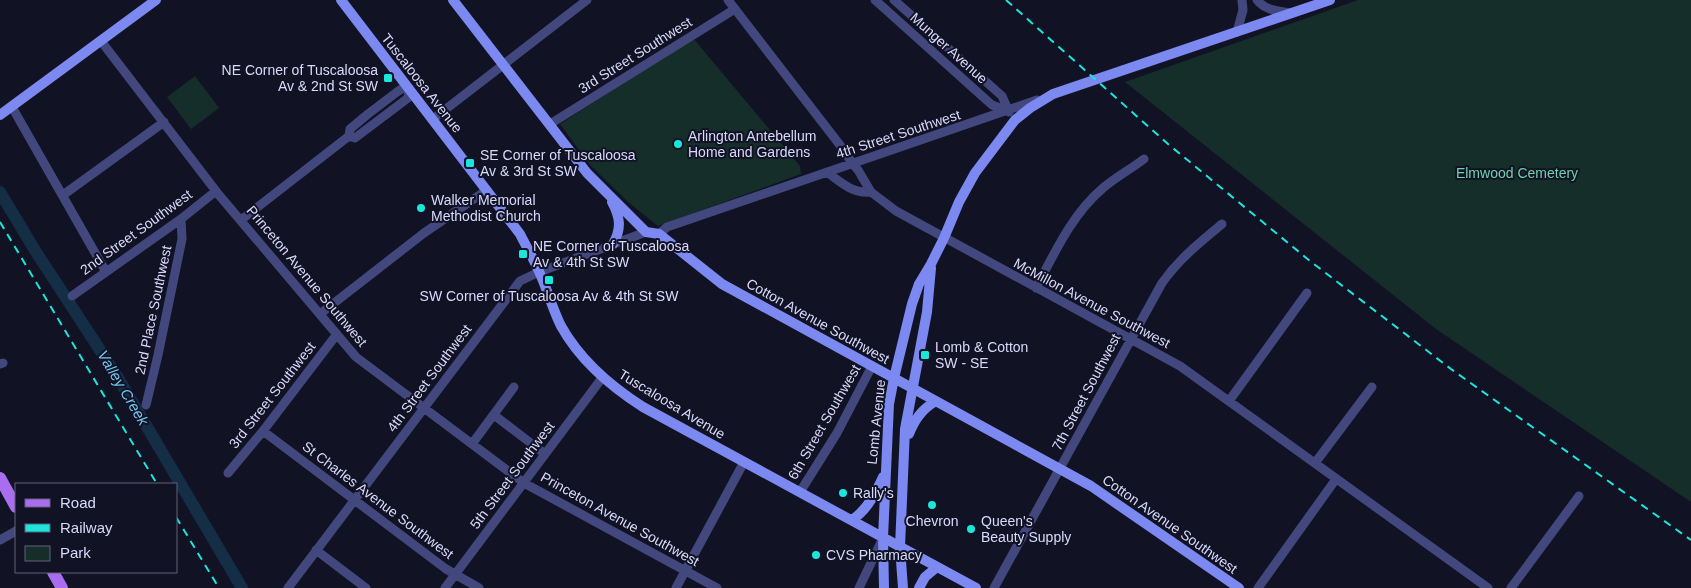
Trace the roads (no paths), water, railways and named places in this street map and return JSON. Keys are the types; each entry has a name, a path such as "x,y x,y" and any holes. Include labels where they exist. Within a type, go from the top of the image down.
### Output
{"main road":[{"path":"0,478 15,505"},
{"path":"54,573 62,588"}],"street":[{"path":"0,115 156,0"},
{"name":"Tuscaloosa Avenue","path":"341,0 520,234 540,272 563,328 602,378 643,406 976,588"},
{"path":"453,0 587,173 646,232"},
{"path":"432,119 587,0"},
{"name":"McMillon Avenue Southwest","path":"728,0 843,149 858,170 870,192 896,212 1180,366 1488,588"},
{"name":"Munger Avenue","path":"874,0 992,105 1008,111"},
{"name":"Munger Avenue","path":"894,0 1002,96 1008,111 1015,120"},
{"path":"1237,32 1243,10 1242,0"},
{"path":"1257,0 1261,6 1268,10 1292,13"},
{"name":"4th Street Southwest","path":"658,234 667,227 1330,0"},
{"name":"3rd Street Southwest","path":"550,124 734,8"},
{"path":"916,37 924,27"},
{"name":"Princeton Avenue Southwest","path":"101,41 216,191 356,357 524,482 717,588"},
{"path":"241,220 349,136 356,138 408,98 409,89"},
{"name":"Lomb Avenue","path":"884,588 883,538 889,404 912,304 919,284 931,264 959,202 975,173 1015,120 1053,94"},
{"path":"12,107 106,272"},
{"path":"63,195 164,122"},
{"path":"1036,288 1056,251 1090,201 1108,184 1144,159"},
{"path":"827,172 847,188 865,193 870,192"},
{"path":"320,314 424,234 486,190"},
{"name":"2nd Street Southwest","path":"72,296 216,191"},
{"path":"606,192 617,212 619,221 619,230 613,244"},
{"name":"2nd Place Southwest","path":"146,405 182,239 180,219"},
{"name":"7th Street Southwest","path":"994,588 1154,296 1174,266 1222,224"},
{"name":"4th Street Southwest","path":"288,588 520,282 540,272 646,232"},
{"name":"Cotton Avenue Southwest","path":"646,232 658,234 722,284 1091,486 1239,588"},
{"name":"Lomb Avenue","path":"903,588 900,547 904,444 912,388 927,312 931,264"},
{"path":"1229,400 1306,292"},
{"name":"3rd Street Southwest","path":"228,472 263,431 337,334"},
{"name":"6th Street Southwest","path":"800,492 837,432 872,366"},
{"name":"5th Street Southwest","path":"445,588 602,378"},
{"path":"472,444 514,387"},
{"path":"1315,463 1372,387"},
{"path":"904,444 914,421 926,407 936,401"},
{"path":"494,415 545,454"},
{"name":"St Charles Avenue Southwest","path":"263,431 455,575 479,588"},
{"path":"676,588 744,462"},
{"path":"852,520 859,516 869,504 885,471"},
{"path":"1258,588 1336,479"},
{"path":"1511,588 1579,496"},
{"path":"0,540 15,532"},
{"path":"858,588 883,538"},
{"path":"316,550 366,588"},
{"path":"919,588 924,577 937,567"}],"waterway":[{"name":"Valley Creek","path":"0,192 36,252 117,376 242,588"}],"railway":[{"path":"1006,0 1168,144 1310,261 1451,369 1691,540"},
{"path":"0,222 156,483"},
{"path":"178,520 219,588"}],"place":[{"name":"NE Corner of Tuscaloosa Av & 2nd St SW","path":"388,78"},
{"name":"Arlington Antebellum Home and Gardens","path":"678,144"},
{"name":"SE Corner of Tuscaloosa Av & 3rd St SW","path":"470,163"},
{"name":"Walker Memorial Methodist Church","path":"421,208"},
{"name":"NE Corner of Tuscaloosa Av & 4th St SW","path":"523,254"},
{"name":"SW Corner of Tuscaloosa Av & 4th St SW","path":"549,280"},
{"name":"Lomb & Cotton SW - SE","path":"925,355"},
{"name":"Rally's","path":"843,493"},
{"name":"Chevron","path":"932,505"},
{"name":"Queen's Beauty Supply","path":"971,529"},
{"name":"CVS Pharmacy","path":"816,555"}],"park label":[{"name":"Elmwood Cemetery","path":"1517,173"}]}
